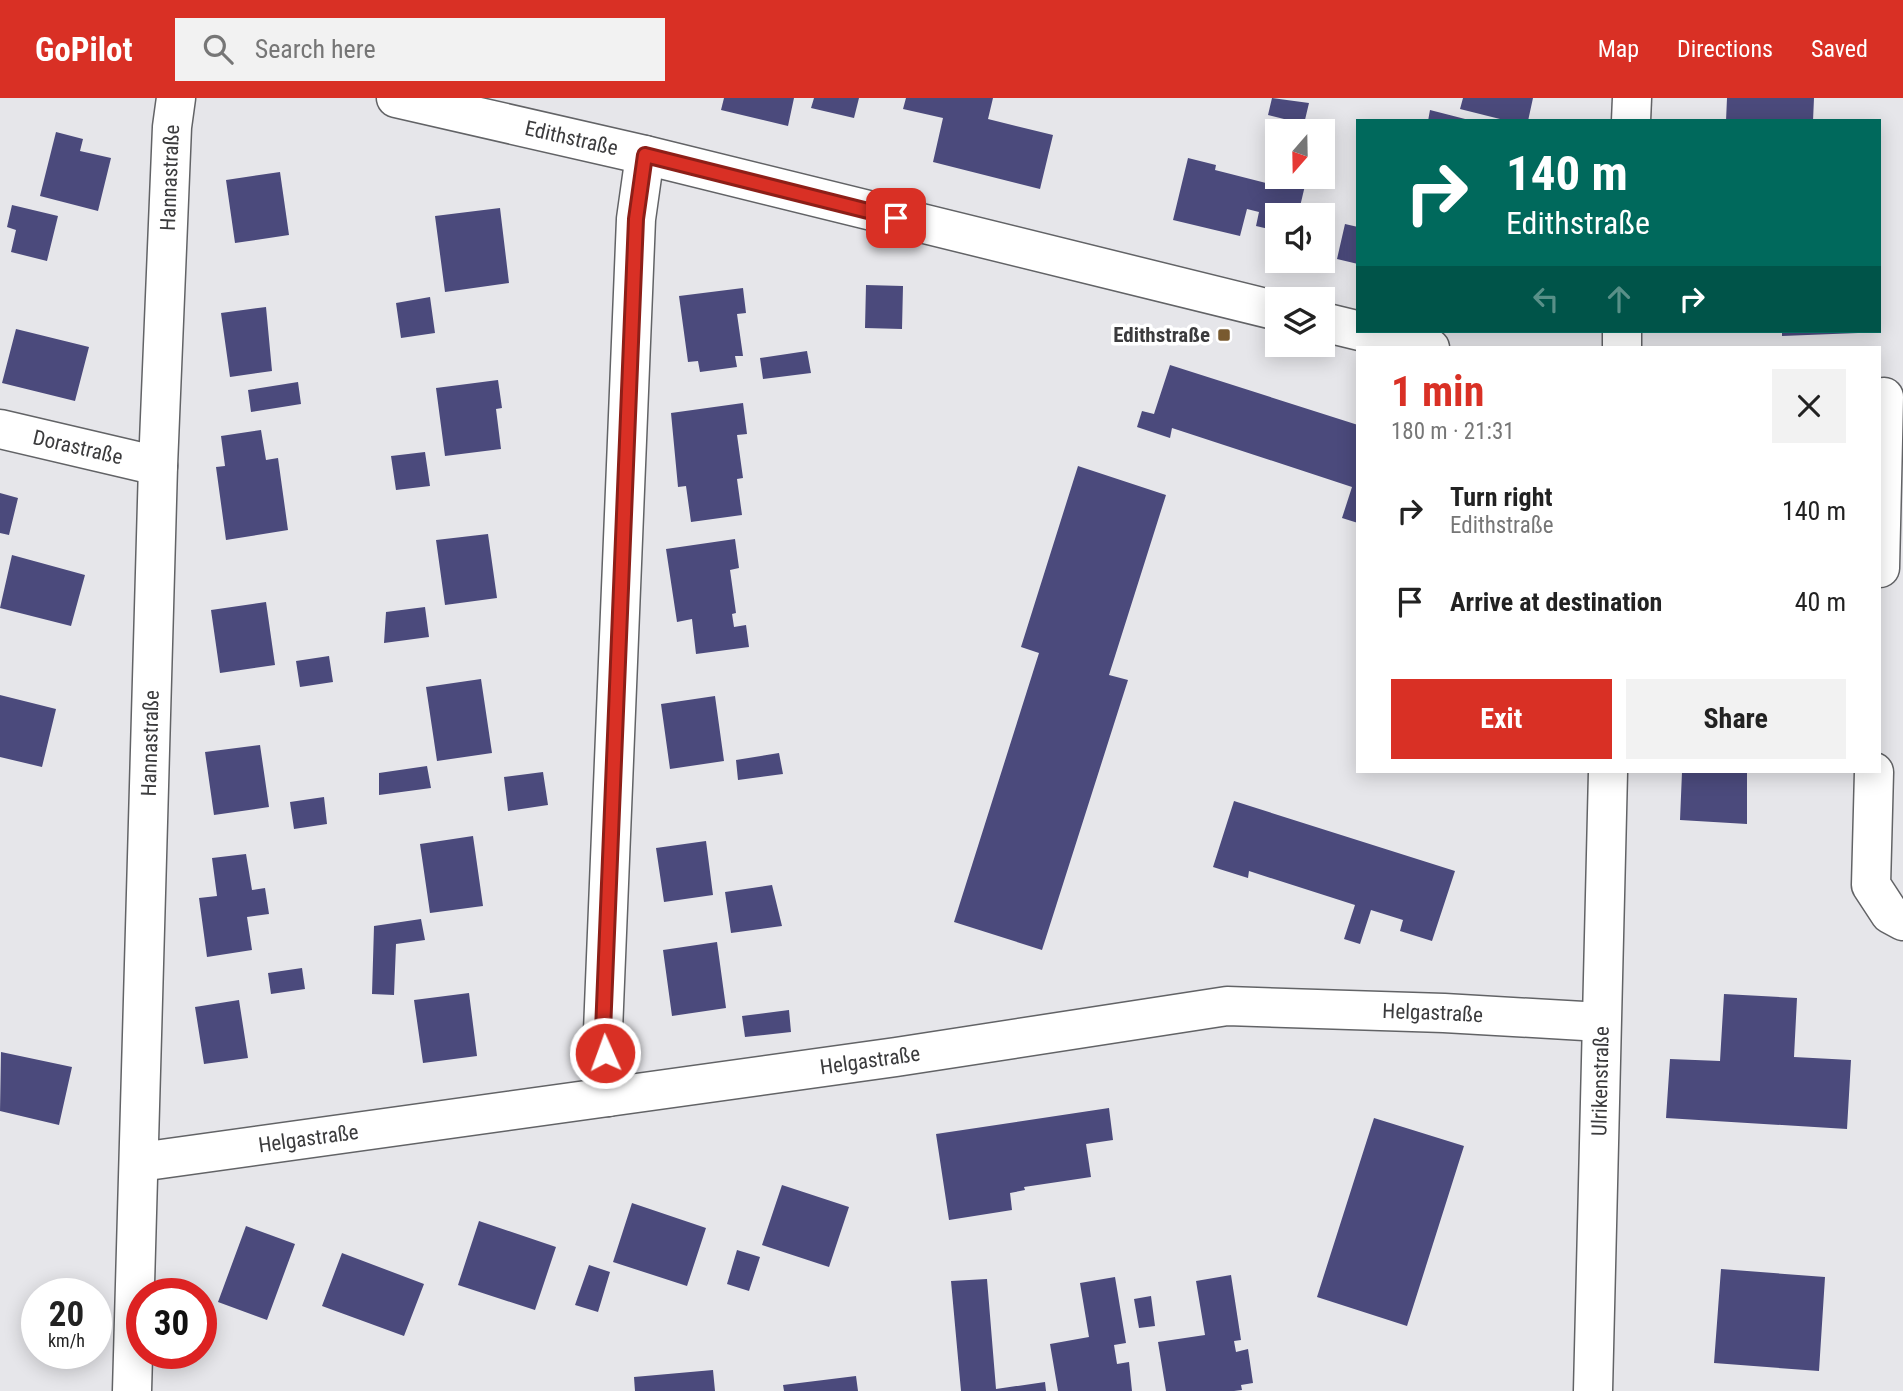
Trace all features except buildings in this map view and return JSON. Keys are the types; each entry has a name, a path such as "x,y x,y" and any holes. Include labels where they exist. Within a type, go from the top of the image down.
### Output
{"street":[{"name":"Hannastraße","path":"132,1391 158,466 172,127 176,98"},
{"name":"Edithstraße","path":"396,98 645,155 1265,308"},
{"path":"1632,98 1632,119"},
{"path":"608,1097 603,1031 604,990 636,219 645,155"},
{"path":"1335,325 1356,330"},
{"path":"1368,333 1422,346"},
{"path":"1881,549 1889,396"},
{"name":"Dorastraße","path":"0,429 158,466"},
{"name":"Ulrikenstraße","path":"1593,1391 1608,773"},
{"path":"1874,773 1871,886 1889,914 1903,921"},
{"name":"Helgastraße","path":"140,1162 896,1058 1227,1006 1444,1013 1601,1022"}],"place":[{"name":"Edithstraße","path":"1224,335"}],"route":[{"path":"605,1053 603,1031 636,219 645,155 896,218"}]}
